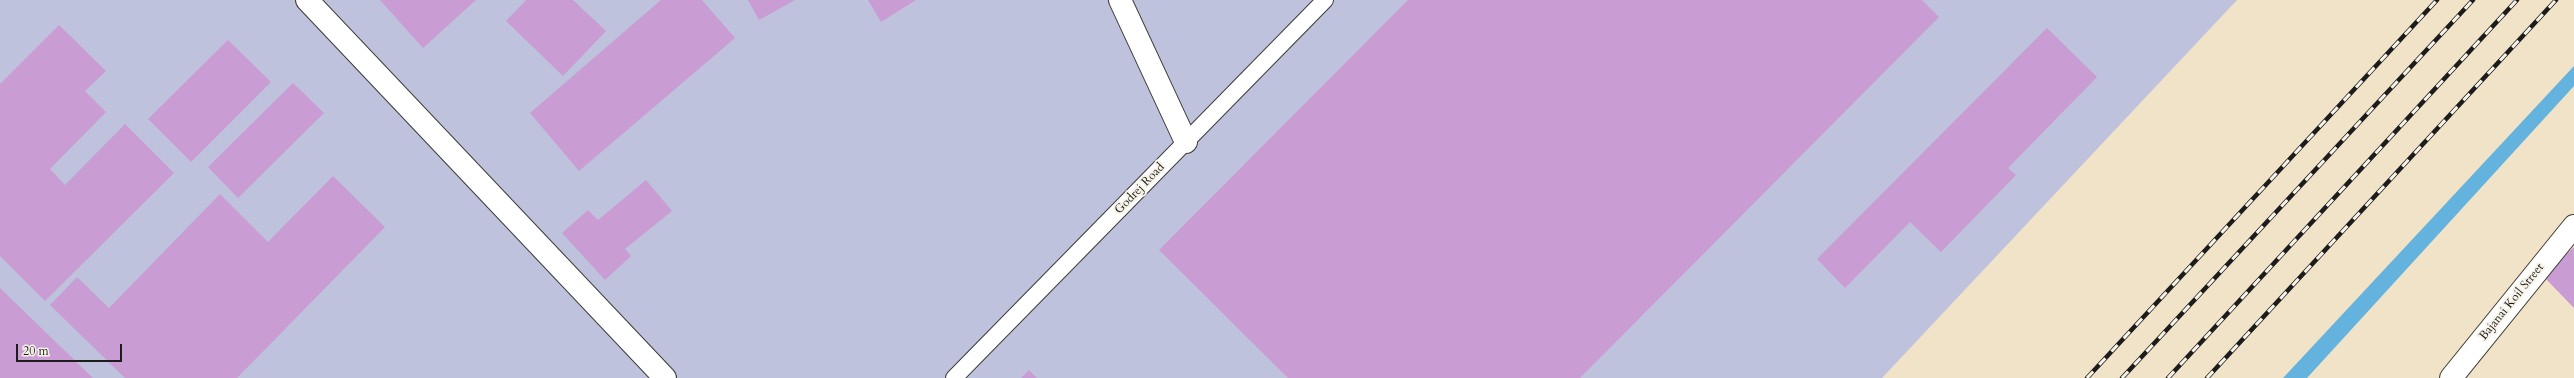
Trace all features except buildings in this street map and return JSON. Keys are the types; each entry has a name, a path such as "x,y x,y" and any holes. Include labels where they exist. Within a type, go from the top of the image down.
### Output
{"street":[{"path":"307,0 665,378"},
{"path":"1120,0 1186,142"},
{"name":"Bajanai Koil Street","path":"2451,378 2574,226"}],"lane":[{"name":"Godrej Road","path":"954,378 1325,0"}],"shaded area":[{"path":"0,0 2237,0 1882,378 0,378"}],"water":[{"path":"2574,66 2574,86 2307,378 2283,378"}],"railway":[{"path":"2087,378 2437,0"},
{"path":"2122,378 2473,0"},
{"path":"2168,378 2517,0"},
{"path":"2207,378 2556,0"}]}
